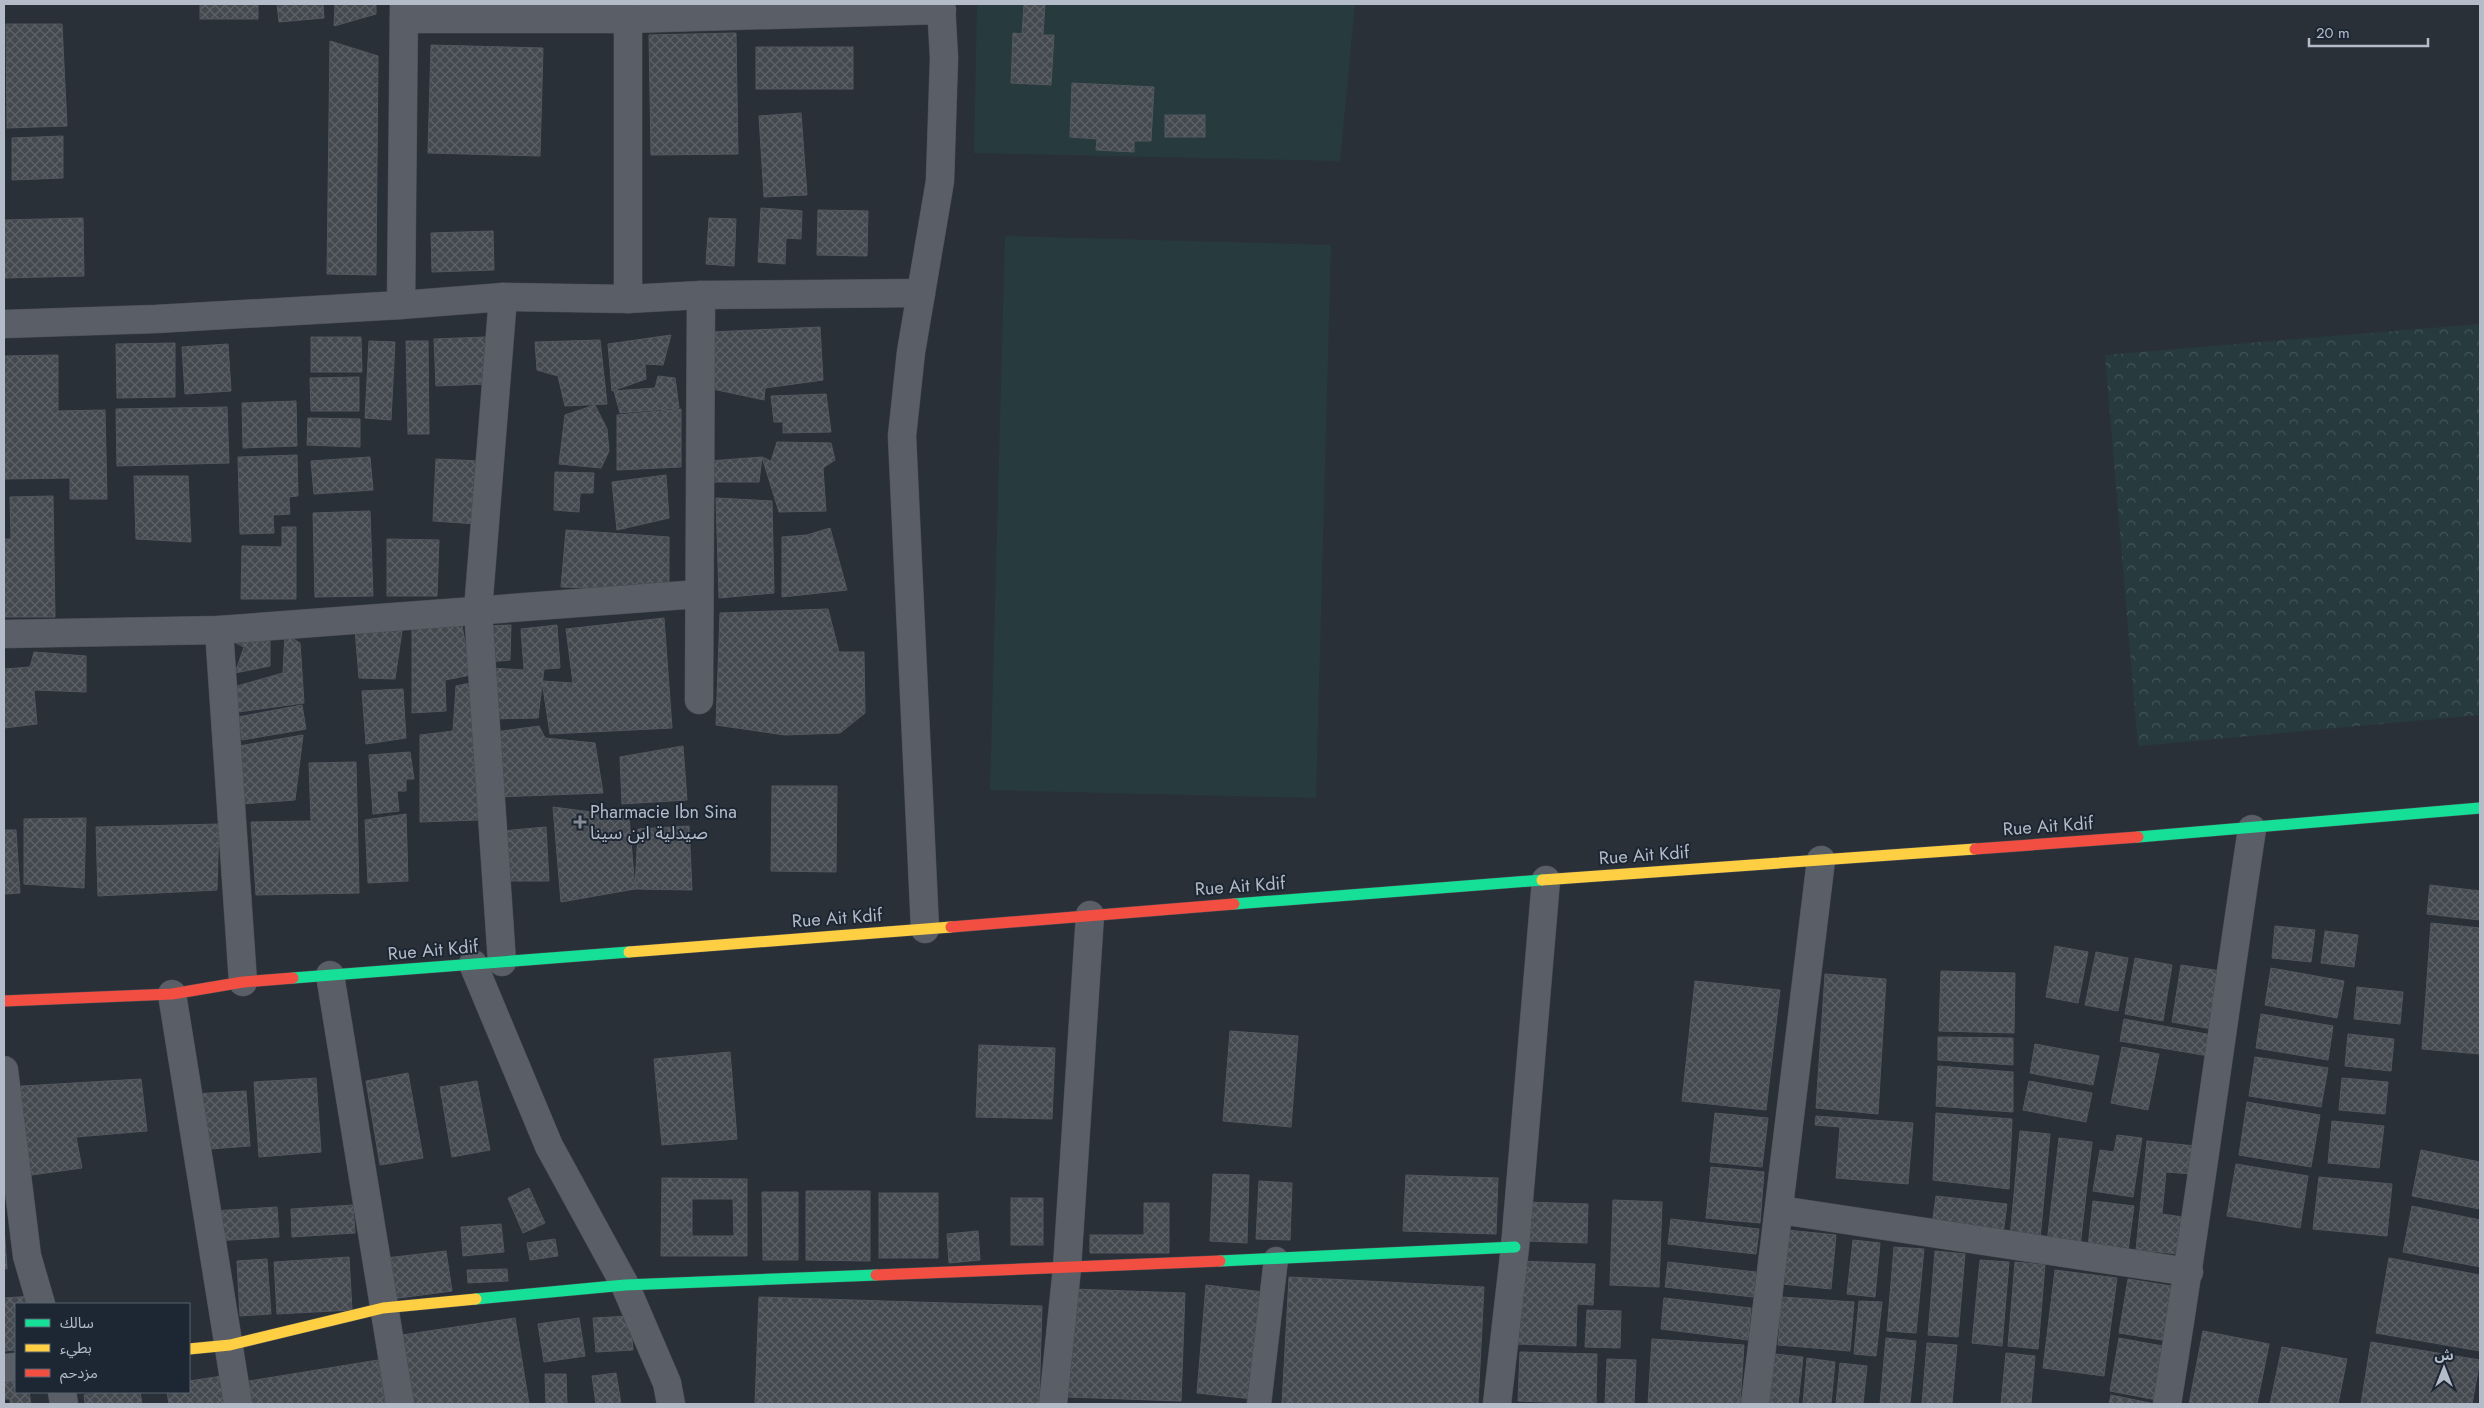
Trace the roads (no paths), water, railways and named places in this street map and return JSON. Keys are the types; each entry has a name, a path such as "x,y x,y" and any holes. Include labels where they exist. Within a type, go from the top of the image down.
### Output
{"street":[{"path":"401,305 404,11 628,19 942,7 944,58 940,182 911,352 902,436 925,929"},
{"path":"628,19 628,299"},
{"path":"4,324 156,319 401,305 503,297 628,299 701,295 922,293"},
{"path":"699,700 701,295"},
{"path":"502,962 478,610 503,297"},
{"path":"4,634 220,630 699,594"},
{"path":"220,630 243,982"},
{"name":"Rue Ait Kdif","path":"4,1001 172,994 243,982 1546,880 2252,828 2480,808"},
{"path":"2167,1404 2189,1272 2252,828"},
{"path":"1755,1404 1822,860"},
{"path":"1497,1404 1515,1247 1546,880"},
{"path":"1053,1404 1067,1268 1090,915"},
{"path":"473,964 549,1146 625,1285 667,1383 671,1404"},
{"path":"330,975 400,1404"},
{"path":"172,994 238,1404"},
{"path":"4,1070 26,1256 41,1303"},
{"path":"1780,1210 2189,1272"},
{"path":"190,1349 230,1345 384,1308 625,1285 1067,1268 1515,1247"}],"lane":[{"path":"1259,1404 1276,1259"}],"place":[{"name":"Pharmacie Ibn Sina صيدلية ابن سينا","path":"580,822"}]}
